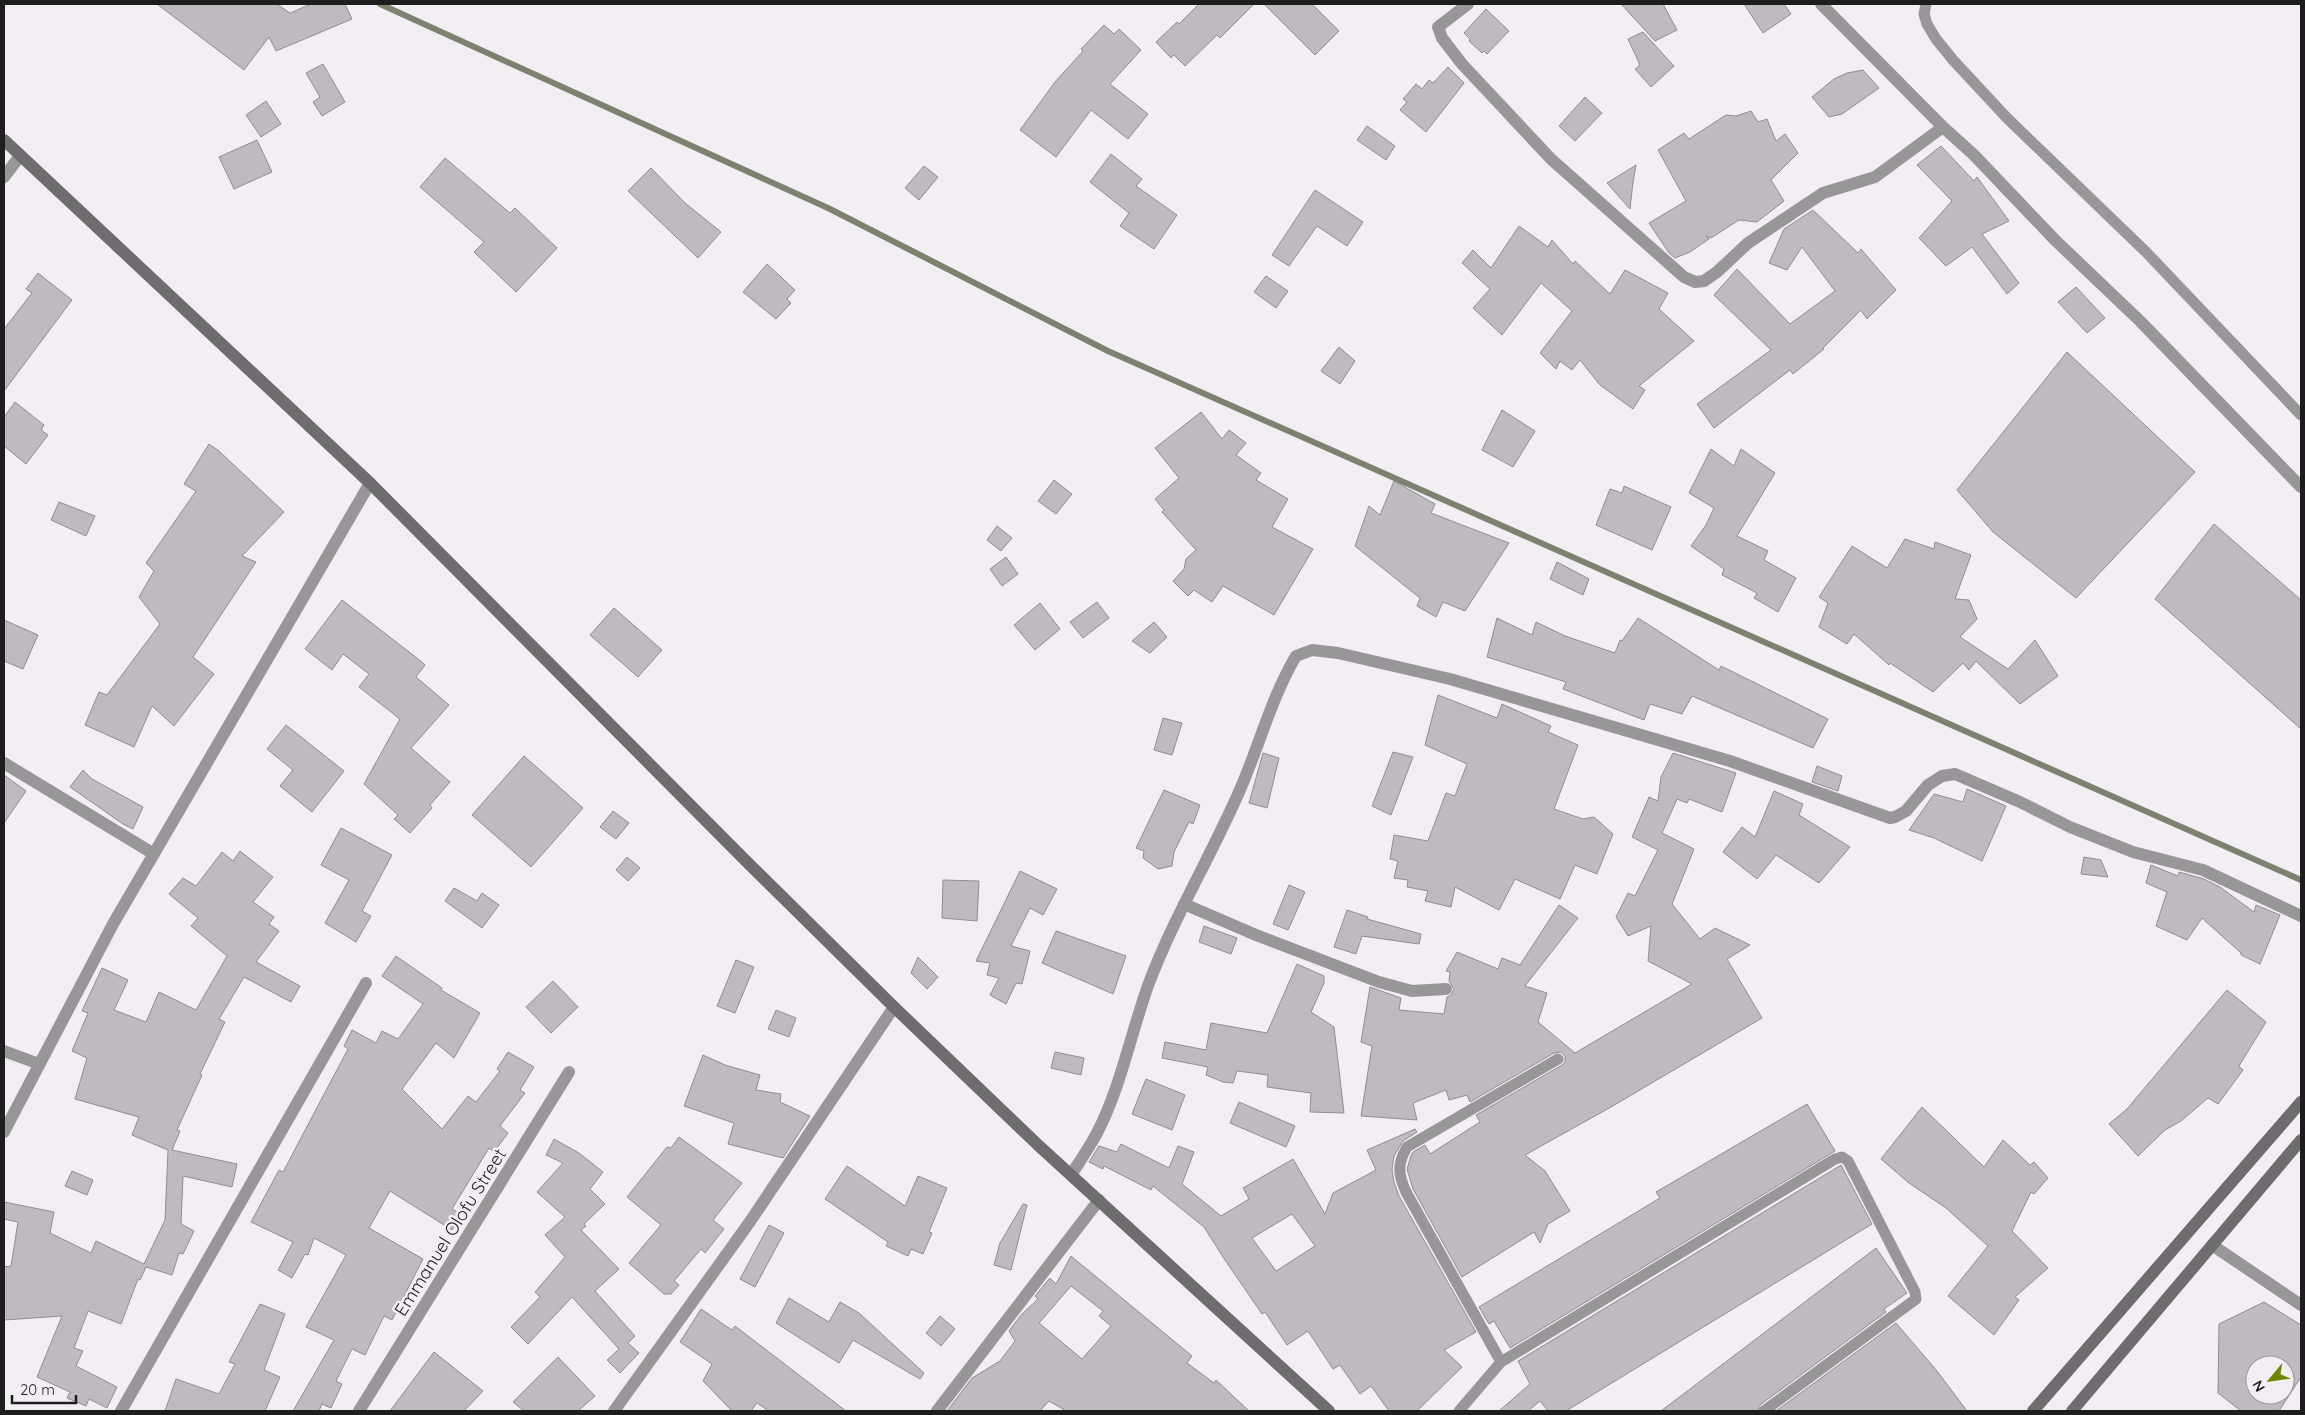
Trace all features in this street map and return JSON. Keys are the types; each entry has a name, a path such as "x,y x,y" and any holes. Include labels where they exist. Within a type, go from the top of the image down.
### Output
{"street":[{"path":"1468,4 1438,27 1442,38 1462,64 1551,159 1684,277 1695,282 1704,281 1717,272 1748,243 1823,193 1875,177 1943,127"},
{"path":"1821,4 1943,127 1974,155 2055,240 2140,321 2301,487"},
{"path":"4,140 370,483 894,1007 1321,1409"},
{"path":"4,177 20,156"},
{"path":"4,1132 113,924 370,483"},
{"path":"1071,1175 1097,1133 1111,1100 1149,982 1184,904 1240,790 1280,688 1292,662 1299,653 1312,650 1338,653 1450,679 1730,761 1890,818 1895,818 1906,811 1928,785 1942,776 1956,774 2020,802 2070,827 2133,852 2203,870 2301,916"},
{"path":"4,763 154,854"},
{"path":"1184,904 1256,935 1379,982 1412,992 1446,989"},
{"path":"121,1411 366,983"},
{"path":"614,1411 750,1223 894,1007"},
{"path":"4,1051 39,1064"},
{"name":"Emmanuel Olofu Street","path":"359,1411 570,1072"},
{"path":"2033,1411 2301,1102"},
{"path":"2072,1411 2301,1140"},
{"path":"937,1411 1099,1200"},
{"path":"2212,1245 2301,1305"}],"lane":[{"path":"1926,4 1924,14 1927,24 1953,60 2007,118 2146,252 2301,415"},
{"path":"1501,1362 1406,1192 1398,1175 1400,1159 1407,1146 1558,1059"},
{"path":"1459,1411 1501,1362 1835,1159 1842,1157 1848,1161 1915,1292 1916,1299 1764,1411"}],"building":[{"path":"157,4 277,4 290,13 311,4 345,4 352,19 276,51 269,37 244,70"},
{"path":"1199,4 1254,4 1220,38 1217,35 1185,66 1174,55 1171,58 1156,42 1177,22 1179,24"},
{"path":"1264,4 1312,4 1339,31 1315,55"},
{"path":"1621,4 1663,4 1677,30 1655,41"},
{"path":"1744,4 1784,4 1791,14 1763,33"},
{"path":"1486,9 1509,31 1487,54 1484,51 1482,53 1469,41 1470,39 1464,33"},
{"path":"1104,25 1114,34 1119,29 1141,50 1110,84 1148,114 1128,139 1091,110 1056,157 1020,130 1055,82 1083,51 1081,49"},
{"path":"1643,32 1674,66 1651,87 1635,69 1640,65 1628,39"},
{"path":"323,64 345,102 322,116 313,102 320,97 306,73"},
{"path":"1448,67 1464,83 1426,132 1400,110 1407,102 1403,99 1416,84 1422,89 1429,80 1433,83"},
{"path":"1863,70 1879,88 1842,114 1829,117 1812,97 1834,79 1847,73"},
{"path":"1585,97 1602,113 1575,141 1559,126"},
{"path":"266,101 281,124 261,137 246,115"},
{"path":"1751,111 1758,122 1767,119 1776,141 1785,134 1798,153 1771,180 1784,201 1757,222 1739,220 1711,238 1706,236 1709,239 1690,252 1675,258 1669,253 1649,223 1686,201 1658,150 1684,133 1689,139 1726,115 1736,116"},
{"path":"1367,126 1395,146 1386,160 1357,140"},
{"path":"257,140 272,172 234,189 219,157"},
{"path":"1941,146 1974,181 1977,177 2009,221 1982,234 2019,283 2007,294 1972,247 1946,266 1919,238 1952,201 1917,165"},
{"path":"1111,154 1142,179 1136,186 1177,215 1154,249 1120,226 1129,213 1090,182"},
{"path":"445,158 510,213 515,208 557,248 516,292 474,252 484,242 420,187"},
{"path":"1636,165 1633,182 1630,209 1607,183"},
{"path":"924,166 938,177 919,200 905,188"},
{"path":"651,168 685,203 721,232 698,258 628,191"},
{"path":"1315,190 1363,222 1347,246 1317,226 1289,266 1272,255"},
{"path":"1813,210 1858,253 1861,249 1896,290 1867,319 1861,310 1824,349 1793,374 1790,370 1714,428 1697,404 1771,350 1714,295 1737,269 1790,324 1835,291 1802,247 1787,270 1769,263 1784,229"},
{"path":"1519,226 1548,247 1552,240 1573,264 1575,261 1610,294 1625,270 1668,293 1659,309 1694,341 1639,386 1645,390 1633,409 1600,385 1580,360 1572,370 1560,361 1556,369 1540,353 1572,311 1541,283 1502,335 1473,308 1490,289 1462,263 1473,250 1491,268"},
{"path":"767,264 795,290 787,299 791,303 776,319 743,292"},
{"path":"38,273 72,300 4,391 4,329 32,293 26,289"},
{"path":"1266,276 1288,291 1276,308 1254,292"},
{"path":"2076,287 2105,318 2087,333 2058,302"},
{"path":"1339,347 1355,361 1340,384 1321,371"},
{"path":"2067,352 2195,472 2076,598 1993,532 1957,490"},
{"path":"15,402 44,425 41,430 48,435 26,464 4,446 4,417"},
{"path":"1502,410 1535,431 1513,467 1482,450"},
{"path":"1201,412 1222,439 1229,430 1246,443 1236,455 1261,473 1256,480 1288,499 1272,527 1313,549 1274,615 1223,586 1212,602 1194,590 1188,596 1173,581 1184,569 1186,559 1196,550 1162,512 1164,510 1155,499 1179,478 1155,448"},
{"path":"209,444 219,451 284,512 242,556 256,562 193,657 214,674 174,726 152,706 134,747 85,725 99,692 107,695 160,624 139,597 154,571 146,563 196,491 184,484"},
{"path":"1711,449 1734,466 1741,449 1775,473 1737,536 1768,551 1764,560 1796,578 1778,612 1754,598 1757,593 1722,575 1724,569 1691,546 1706,525 1714,508 1689,493"},
{"path":"1054,480 1072,494 1056,514 1038,501"},
{"path":"1394,481 1435,504 1431,513 1509,543 1465,611 1443,602 1436,617 1417,606 1420,598 1355,546 1369,506 1380,515"},
{"path":"1624,486 1671,507 1652,550 1596,525 1610,489 1622,493"},
{"path":"59,502 95,516 86,536 51,520"},
{"path":"2214,524 2301,600 2301,729 2155,599"},
{"path":"997,526 1012,538 1001,551 987,540"},
{"path":"1905,539 1934,549 1935,542 1971,555 1955,599 1969,600 1977,619 1960,637 2008,669 2035,640 2058,676 2020,704 1976,661 1969,670 1963,663 1933,692 1890,663 1889,665 1854,634 1847,644 1819,627 1828,603 1819,597 1852,546 1887,568"},
{"path":"1006,557 1018,574 1002,586 990,569"},
{"path":"1557,562 1589,579 1583,595 1550,579"},
{"path":"342,600 422,662 425,665 416,677 449,705 411,748 450,782 430,805 432,808 410,833 394,819 398,815 364,784 400,719 359,687 369,674 343,654 332,670 305,649"},
{"path":"1097,602 1109,618 1083,638 1070,622"},
{"path":"1040,603 1060,629 1035,650 1014,625"},
{"path":"614,608 662,650 638,677 590,635"},
{"path":"1497,618 1532,635 1536,622 1565,636 1615,653 1620,640 1622,641 1638,618 1719,670 1721,666 1828,719 1813,748 1692,696 1682,714 1650,704 1644,720 1563,689 1566,682 1487,657"},
{"path":"4,620 38,635 23,669 4,661"},
{"path":"1154,622 1167,637 1150,653 1132,641"},
{"path":"1438,695 1497,718 1502,704 1551,726 1548,732 1578,745 1554,809 1583,819 1594,817 1613,834 1597,874 1575,865 1560,899 1515,879 1499,910 1455,887 1451,907 1425,901 1428,891 1407,887 1408,880 1394,878 1398,861 1390,859 1394,835 1428,841 1446,793 1455,796 1467,764 1425,745"},
{"path":"1163,718 1182,723 1172,755 1154,750"},
{"path":"286,725 344,771 312,812 280,786 293,770 267,749"},
{"path":"1393,752 1413,757 1391,815 1372,806"},
{"path":"1263,753 1279,758 1267,808 1249,803"},
{"path":"1673,753 1736,773 1722,812 1689,799 1687,803 1677,799 1662,833 1694,849 1672,904 1700,939 1715,928 1750,945 1727,959 1762,1018 1525,1155 1545,1171 1570,1211 1548,1224 1540,1243 1534,1232 1462,1277 1413,1189 1407,1169 1411,1156 1413,1152 1425,1145 1430,1154 1480,1122 1476,1115 1562,1065 1565,1062 1565,1056 1561,1052 1554,1053 1470,1102 1467,1095 1449,1100 1446,1090 1413,1103 1417,1120 1361,1116 1372,1046 1361,1042 1370,987 1401,998 1399,1010 1444,1014 1447,997 1451,995 1454,989 1449,981 1450,972 1446,971 1457,952 1498,969 1502,958 1520,965 1559,905 1578,918 1525,986 1547,993 1538,1022 1575,1053 1692,984 1648,961 1651,926 1628,936 1616,917 1628,893 1635,896 1658,850 1632,837 1649,797 1658,801 1661,777"},
{"path":"524,756 583,808 531,867 472,815"},
{"path":"1817,766 1842,776 1838,791 1812,782"},
{"path":"83,770 92,779 143,807 133,829 70,787"},
{"path":"4,775 26,791 4,823"},
{"path":"1967,789 2006,806 1982,861 1934,838 1909,830 1934,794 1963,802"},
{"path":"1164,790 1200,805 1193,824 1189,822 1174,852 1172,866 1158,869 1143,858 1144,851 1136,848"},
{"path":"1774,791 1803,804 1799,815 1850,847 1819,883 1776,855 1757,879 1723,852 1742,827 1755,837"},
{"path":"613,811 629,823 616,839 600,827"},
{"path":"341,828 392,855 362,911 371,916 356,942 325,923 349,880 321,865"},
{"path":"240,851 273,877 253,902 274,917 269,924 279,931 256,962 300,986 291,1002 244,977 219,1019 225,1022 200,1074 202,1075 177,1130 180,1131 172,1150 237,1164 232,1187 183,1176 181,1224 194,1231 183,1254 179,1253 172,1275 146,1267 140,1280 138,1279 121,1324 88,1311 74,1348 83,1351 76,1366 117,1387 107,1408 89,1399 86,1406 67,1398 70,1392 37,1377 62,1316 4,1320 4,1267 11,1266 18,1222 4,1219 4,1202 54,1212 50,1233 91,1253 96,1241 144,1264 165,1220 168,1150 132,1135 139,1117 75,1099 87,1058 72,1051 88,1013 82,1011 102,968 128,980 114,1010 146,1022 159,992 196,1010 227,956 191,926 198,918 169,894 183,878 196,886 222,852 233,861"},
{"path":"627,857 640,868 628,881 616,870"},
{"path":"2084,857 2101,860 2108,877 2081,874"},
{"path":"2151,865 2178,876 2179,872 2204,879 2220,887 2254,912 2256,905 2280,915 2260,964 2241,955 2202,918 2187,940 2156,926 2167,892 2146,883"},
{"path":"1020,871 1057,889 1043,915 1030,908 1011,946 1030,951 1022,984 1016,983 1006,1004 990,995 999,978 987,975 990,963 976,961"},
{"path":"943,880 979,881 977,921 942,918"},
{"path":"1289,885 1305,892 1288,930 1273,924"},
{"path":"454,888 477,901 482,893 499,905 482,928 445,901"},
{"path":"1347,910 1368,917 1367,919 1421,934 1419,944 1362,936 1356,954 1334,947"},
{"path":"1204,926 1237,938 1231,954 1199,942"},
{"path":"1056,931 1126,956 1113,994 1042,963"},
{"path":"396,956 442,988 441,990 480,1013 454,1058 436,1043 402,1089 442,1129 468,1096 476,1102 500,1071 497,1069 508,1052 534,1067 520,1090 525,1093 500,1126 508,1133 494,1152 489,1148 452,1209 461,1214 452,1230 390,1191 369,1228 423,1259 392,1320 384,1316 365,1355 352,1349 336,1381 342,1384 331,1408 322,1404 319,1411 293,1411 334,1340 306,1327 346,1255 314,1238 308,1255 305,1254 292,1278 278,1270 293,1242 251,1222 279,1170 283,1172 348,1049 344,1046 352,1030 376,1043 382,1031 398,1039 423,1004 382,976"},
{"path":"918,957 938,977 927,989 911,973"},
{"path":"736,960 754,967 735,1013 717,1006"},
{"path":"1297,964 1324,976 1324,983 1311,1012 1334,1027 1344,1113 1310,1112 1311,1093 1267,1087 1268,1075 1237,1071 1233,1083 1223,1082 1206,1075 1208,1067 1162,1058 1165,1042 1206,1050 1211,1023 1267,1033"},
{"path":"553,981 578,1007 551,1033 526,1007"},
{"path":"2227,990 2266,1022 2239,1066 2243,1070 2218,1104 2208,1098 2181,1121 2165,1130 2138,1156 2109,1124 2127,1109"},
{"path":"776,1010 796,1018 789,1037 768,1029"},
{"path":"1055,1052 1084,1058 1081,1075 1051,1068"},
{"path":"703,1055 725,1065 760,1075 756,1090 781,1094 780,1102 810,1116 783,1158 728,1144 734,1123 684,1106"},
{"path":"1146,1079 1185,1095 1172,1130 1132,1114"},
{"path":"1239,1102 1295,1126 1286,1147 1230,1123"},
{"path":"1807,1104 1835,1151 1510,1348 1494,1321 1489,1324 1479,1307 1660,1198 1656,1192"},
{"path":"1922,1107 1984,1167 2003,1140 2030,1165 2034,1162 2048,1178 2034,1194 2031,1192 2012,1231 2048,1268 2015,1297 2019,1300 1994,1335 1948,1296 1988,1246 1946,1208 1909,1183 1881,1159"},
{"path":"1415,1129 1417,1132 1403,1141 1394,1156 1392,1170 1394,1182 1399,1196 1476,1332 1444,1350 1462,1367 1417,1411 1389,1411 1371,1386 1360,1394 1340,1365 1333,1369 1308,1331 1287,1345 1265,1312 1262,1314 1204,1227 1153,1186 1151,1190 1104,1166 1103,1169 1089,1162 1099,1146 1117,1152 1121,1144 1169,1168 1178,1146 1194,1152 1182,1184 1221,1216 1249,1199 1243,1188 1293,1159 1325,1214 1333,1193 1376,1170 1367,1150","holes":["1292,1214 1315,1246 1276,1271 1252,1238"]},
{"path":"679,1137 742,1183 713,1220 724,1229 705,1253 701,1249 674,1281 679,1285 671,1294 664,1294 629,1263 661,1225 627,1197 667,1147 671,1148"},
{"path":"554,1139 579,1153 603,1172 590,1189 605,1204 584,1224 586,1226 581,1230 619,1269 595,1291 635,1336 628,1343 639,1353 620,1373 607,1360 619,1349 572,1297 528,1344 511,1327 540,1297 535,1292 565,1257 545,1235 565,1217 537,1192 563,1163 546,1155"},
{"path":"1841,1165 1872,1224 1566,1411 1548,1411 1540,1401 1528,1411 1499,1411 1530,1384 1518,1361"},
{"path":"847,1166 905,1206 918,1176 947,1188 929,1232 932,1233 923,1254 911,1249 908,1256 886,1246 888,1242 825,1199"},
{"path":"72,1171 93,1180 87,1195 65,1186"},
{"path":"1023,1204 1027,1205 1011,1270 994,1265 1000,1243"},
{"path":"769,1225 784,1233 755,1287 740,1279"},
{"path":"1876,1248 1907,1293 1884,1309 1886,1312 1760,1405 1757,1411 1661,1411"},
{"path":"1071,1256 1192,1356 1187,1363 1214,1383 1216,1380 1249,1411 1066,1411 1049,1401 1040,1411 947,1411 972,1378 1000,1361 1015,1341 1009,1331 1021,1315 1038,1299 1035,1296 1050,1278 1056,1284","holes":["1071,1286 1103,1311 1099,1316 1111,1326 1082,1359 1039,1323"]},
{"path":"789,1298 829,1322 840,1302 859,1313 924,1373 920,1379 853,1340 839,1363 776,1323"},
{"path":"2264,1302 2301,1325 2301,1377 2295,1386 2295,1355 2245,1355 2245,1405 2283,1405 2279,1411 2241,1411 2218,1393 2219,1324"},
{"path":"260,1304 285,1314 264,1370 280,1377 265,1411 165,1411 176,1379 219,1394 235,1364 229,1362"},
{"path":"701,1309 732,1330 735,1326 846,1411 769,1411 757,1403 751,1411 732,1411 703,1381 712,1364 680,1342"},
{"path":"940,1316 955,1329 941,1346 926,1333"},
{"path":"1896,1323 1937,1371 1967,1411 1776,1411"},
{"path":"434,1352 483,1391 464,1411 390,1411"},
{"path":"558,1357 595,1396 578,1411 524,1411 513,1402"}],"waterway":[{"path":"380,4 828,208 1108,351 2301,880"}]}
